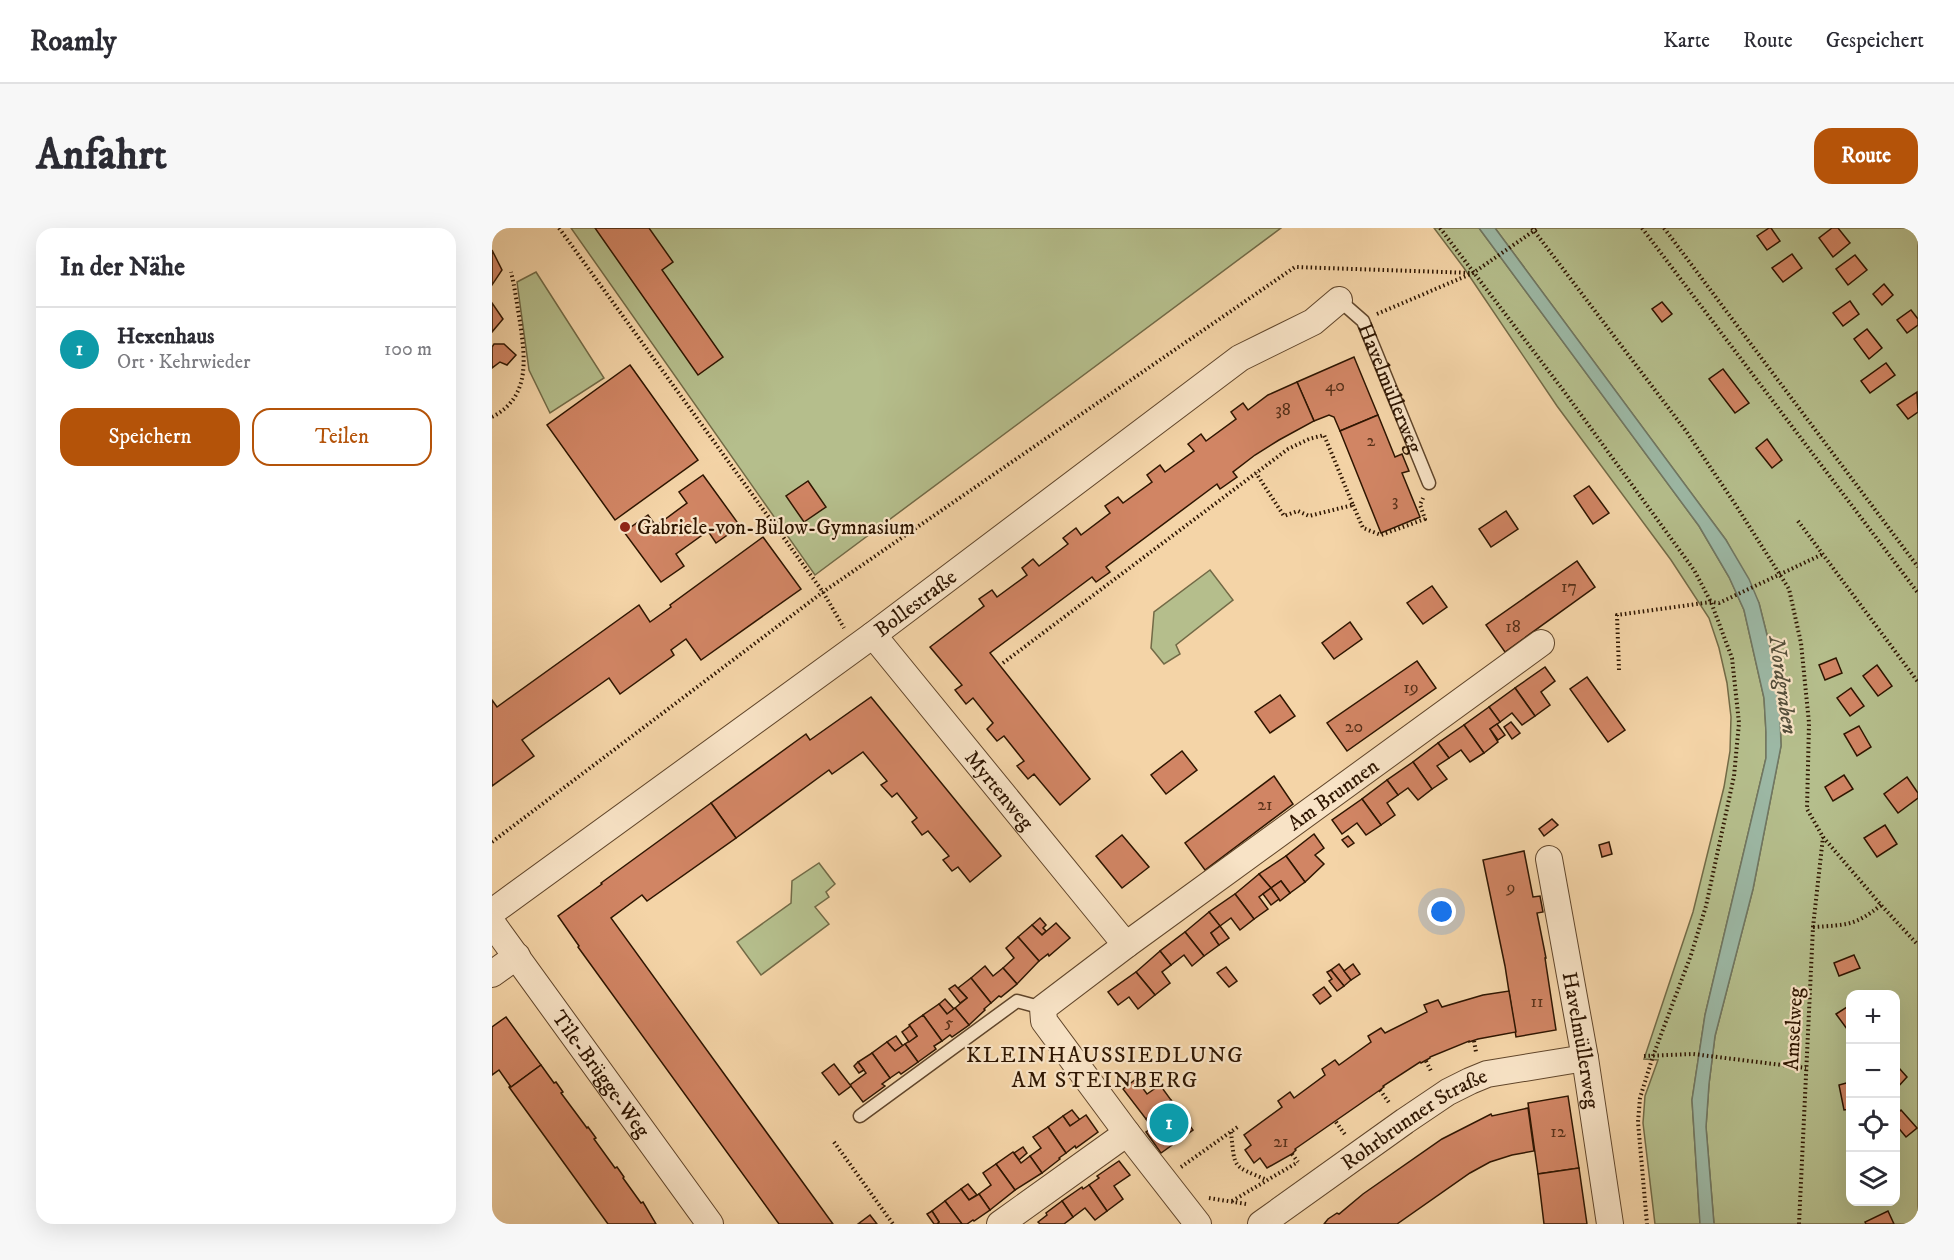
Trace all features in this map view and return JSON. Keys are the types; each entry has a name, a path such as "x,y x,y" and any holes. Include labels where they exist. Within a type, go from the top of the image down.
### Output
{"street":[{"name":"Bollestraße","path":"492,912 873,635 1240,358 1313,322 1339,300"},
{"name":"Myrtenweg","path":"873,635 1126,945"},
{"name":"Am Brunnen","path":"1043,1008 1541,643"},
{"name":"Havelmüllerweg","path":"1549,859 1585,1058 1610,1224"},
{"name":"Tile-Brügge-Weg","path":"492,923 710,1224"},
{"path":"492,974 517,957"},
{"path":"1043,1008 1044,1021 1198,1224"},
{"name":"Rohrbrunner Straße","path":"1256,1214 1470,1081 1487,1074 1585,1058"},
{"path":"1000,1224 1127,1133"}],"lane":[{"name":"Havelmüllerweg","path":"1339,300 1363,321 1429,483"},
{"path":"861,1116 1017,1001 1043,1008"}],"path":[{"path":"560,228 823,592 844,629"},
{"path":"1440,228 1695,570 1711,602 1732,658 1739,723 1734,776 1706,906 1640,1098 1638,1122 1647,1224"},
{"path":"1642,228 1918,593"},
{"path":"1664,228 1918,567"},
{"path":"1376,314 1473,273 1535,229 1686,431 1736,504 1789,589 1801,643 1809,723 1807,808 1823,837 1918,945"},
{"path":"492,842 823,592 1295,267 1473,273"},
{"path":"492,417 513,400 524,375 524,352 511,272"},
{"path":"1003,663 1288,449 1309,439 1324,435 1363,528 1381,535 1425,519 1420,505 1429,483"},
{"path":"1256,473 1284,516 1298,511 1309,516 1353,505"},
{"path":"1798,521 1918,682"},
{"path":"1619,670 1617,615 1711,602 1719,603 1822,554"},
{"name":"Amselweg","path":"1799,1224 1813,927 1823,837"},
{"path":"1813,927 1846,925 1864,918 1881,905"},
{"path":"1644,1056 1693,1054 1806,1068"},
{"path":"1173,1173 1239,1126"},
{"path":"1231,1132 1234,1160 1238,1167 1268,1180"},
{"path":"834,1142 893,1224"},
{"path":"1231,1201 1298,1162"},
{"path":"1204,1197 1231,1201 1256,1214"}],"green space":[{"path":"571,228 1281,228 815,575"},
{"path":"1434,228 1479,228 1699,526 1729,577 1744,610 1764,698 1766,758 1705,1015 1692,1100 1700,1224 1655,1224 1643,1123 1645,1096 1658,1060 1644,1059 1693,912 1724,787 1730,751 1731,717 1727,683 1719,648 1709,618 1671,560 1557,406 1464,268"},
{"path":"1495,228 1918,228 1918,1224 1714,1224 1706,1127 1715,1036 1753,889 1781,746 1780,715 1772,655 1759,603 1726,540"},
{"path":"536,272 604,378 550,413 529,370 517,282"},
{"path":"1210,570 1233,600 1176,645 1180,654 1164,664 1151,648 1154,612"},
{"path":"819,863 835,884 826,892 829,897 815,907 829,924 761,975 737,942 791,903 792,881"}],"shaded area":[{"path":"1479,228 1495,228 1726,540 1749,579 1759,603 1772,655 1780,715 1781,746 1753,889 1715,1036 1709,1084 1706,1127 1714,1224 1700,1224 1692,1100 1705,1015 1766,758 1764,698 1744,610 1729,577 1699,526"}],"building":[{"path":"595,228 649,228 673,262 662,270 723,357 698,375"},
{"path":"1769,228 1780,241 1767,250 1757,236"},
{"path":"1832,228 1838,228 1850,243 1833,257 1819,238"},
{"path":"492,250 502,270 492,285"},
{"path":"1792,254 1802,268 1783,282 1772,268"},
{"path":"1855,255 1867,270 1848,285 1836,269"},
{"path":"1884,284 1893,295 1882,305 1873,294"},
{"path":"1850,301 1859,314 1843,326 1833,313"},
{"path":"1662,302 1672,314 1662,322 1652,309"},
{"path":"492,303 503,319 492,332"},
{"path":"1911,310 1918,319 1918,325 1907,333 1897,320"},
{"path":"1867,329 1882,348 1869,359 1854,339"},
{"path":"494,344 504,344 516,355 507,365 500,362 492,368"},
{"path":"1354,357 1378,415 1340,431 1334,417 1329,415 1314,421 1297,382"},
{"path":"1886,363 1895,375 1870,393 1861,381"},
{"path":"630,365 698,460 615,520 547,425"},
{"path":"1723,369 1749,403 1735,413 1709,379"},
{"path":"1297,382 1314,421 1255,455 1233,472 1237,477 1220,489 1217,484 1106,567 1110,572 1096,582 1092,577 990,653 1090,779 1060,805 1034,774 1028,779 1017,766 1024,761 1004,736 997,741 987,729 993,723 973,698 966,704 955,690 962,685 930,647 984,606 979,599 992,590 997,597 1027,575 1022,568 1033,559 1039,566 1068,544 1063,538 1076,528 1081,535 1110,513 1105,506 1118,497 1123,503 1152,482 1147,475 1160,465 1165,472 1194,451 1188,444 1201,434 1206,441 1236,419 1231,412 1243,403 1248,410 1268,395"},
{"path":"1917,392 1918,412 1908,419 1897,405"},
{"path":"1378,415 1395,457 1402,454 1409,471 1402,473 1420,517 1381,533 1340,431"},
{"path":"1767,439 1782,460 1772,468 1756,448"},
{"path":"703,475 740,526 716,543 708,531 676,554 684,566 661,582 624,532 648,515 656,526 687,503 679,492"},
{"path":"808,481 826,507 804,522 786,496"},
{"path":"1589,486 1609,513 1593,524 1574,496"},
{"path":"1506,511 1518,529 1491,547 1479,529"},
{"name":"Gabriele-von-Bülow-Gymnasium","path":"763,537 801,589 701,660 686,639 671,650 674,655 620,694 609,678 522,740 534,756 492,786 492,700 497,707 639,605 650,622"},
{"path":"1577,561 1595,587 1505,652 1486,625"},
{"path":"1432,586 1447,607 1423,624 1407,603"},
{"path":"1350,622 1362,639 1334,659 1322,643"},
{"path":"1836,658 1842,673 1825,680 1819,665"},
{"path":"1417,661 1436,688 1347,751 1327,723"},
{"path":"1877,665 1892,686 1878,696 1863,676"},
{"path":"1545,667 1555,681 1541,692 1550,705 1535,716 1515,688"},
{"path":"1587,677 1625,730 1608,742 1570,689"},
{"path":"1515,688 1535,716 1522,725 1512,713 1500,722 1489,707"},
{"path":"1851,688 1864,706 1850,716 1837,698"},
{"path":"1280,695 1295,716 1270,733 1255,712"},
{"path":"871,697 1001,856 970,882 958,867 952,871 943,860 949,856 928,831 922,835 912,822 917,818 897,793 892,797 881,785 887,781 863,752 832,774 829,770 736,838 711,803 806,734 810,740"},
{"path":"1489,707 1500,722 1490,729 1498,742 1484,753 1464,725"},
{"path":"1511,722 1520,733 1512,739 1504,727"},
{"path":"1497,724 1505,735 1498,740 1490,729"},
{"path":"1464,725 1484,753 1470,762 1461,750 1449,758 1438,743"},
{"path":"1859,726 1871,747 1857,756 1844,734"},
{"path":"1438,743 1449,758 1437,766 1447,779 1432,789 1413,762"},
{"path":"1182,751 1197,770 1166,794 1151,775"},
{"path":"1413,762 1432,789 1418,800 1408,788 1398,795 1387,780"},
{"path":"1844,775 1853,789 1833,801 1825,787"},
{"path":"1274,776 1293,804 1205,870 1185,843"},
{"path":"1907,777 1918,793 1918,798 1898,813 1884,794"},
{"path":"1387,780 1398,795 1387,803 1395,815 1381,825 1362,799"},
{"path":"1362,799 1381,825 1366,835 1357,823 1342,834 1332,820"},
{"path":"711,803 736,838 647,901 642,895 611,918 833,1224 779,1224 578,947 558,916"},
{"path":"1552,819 1558,825 1544,836 1539,829"},
{"path":"1885,825 1897,844 1877,857 1864,838"},
{"path":"1314,834 1324,848 1315,855 1324,864 1305,882 1286,856"},
{"path":"1122,835 1149,867 1122,888 1096,856"},
{"path":"1348,836 1354,843 1348,847 1342,840"},
{"path":"1609,842 1612,854 1602,857 1599,845"},
{"path":"1524,851 1533,897 1540,896 1543,912 1537,913 1556,1030 1516,1037 1505,966 1483,860"},
{"path":"1286,856 1305,882 1290,893 1281,881 1271,888 1259,874"},
{"path":"1259,874 1271,888 1259,897 1268,909 1254,919 1235,894"},
{"path":"1281,881 1290,893 1280,901 1271,888"},
{"path":"1271,888 1279,899 1271,905 1263,894"},
{"path":"1235,894 1254,919 1240,930 1231,918 1220,926 1209,912"},
{"path":"1209,912 1220,926 1211,933 1219,945 1204,956 1185,932"},
{"path":"1040,918 1046,925 1043,928 1046,931 1042,935 1032,925"},
{"path":"1056,923 1070,938 1049,956 1048,954 1039,961 1018,937 1032,925 1042,935"},
{"path":"1220,926 1229,938 1219,945 1211,933"},
{"path":"1185,932 1204,956 1192,966 1184,955 1171,965 1160,951"},
{"path":"1018,937 1039,961 1017,984 1003,968 1014,958 1006,948"},
{"path":"1160,951 1171,965 1162,972 1170,983 1155,995 1136,972"},
{"path":"1854,955 1860,968 1839,976 1834,963"},
{"path":"1339,964 1351,980 1344,986 1331,970"},
{"path":"1353,964 1360,974 1351,980 1344,971"},
{"path":"985,966 993,976 1003,968 1017,984 991,1003 971,978"},
{"path":"1226,967 1237,981 1229,987 1217,973"},
{"path":"1331,970 1344,986 1337,991 1329,981 1332,979 1327,972"},
{"path":"1136,972 1155,995 1138,1009 1129,997 1118,1005 1108,992"},
{"path":"971,978 991,1003 969,1025 955,1008 967,998 958,988"},
{"path":"955,985 967,998 960,1003 949,989"},
{"path":"1324,987 1331,996 1320,1004 1313,995"},
{"path":"1509,991 1516,1032 1469,1041 1420,1062 1295,1149 1292,1154 1267,1168 1260,1158 1254,1163 1245,1150 1251,1145 1244,1135 1282,1107 1278,1101 1290,1092 1294,1098 1325,1075 1322,1069 1335,1060 1339,1065 1371,1042 1368,1036 1381,1028 1385,1033 1427,1012 1424,1005 1438,1000 1442,1007 1483,995"},
{"path":"945,999 954,1009 947,1014 939,1004"},
{"path":"939,1004 947,1014 955,1008 969,1025 942,1041 923,1015"},
{"path":"1846,1008 1846,1028 1836,1014"},
{"path":"923,1015 942,1041 934,1046 936,1049 918,1062 905,1044 917,1036 909,1025"},
{"path":"506,1017 541,1065 511,1087 499,1070 492,1075 492,1027"},
{"path":"910,1026 917,1036 909,1042 902,1032"},
{"path":"896,1036 903,1046 895,1051 887,1042"},
{"path":"887,1042 895,1051 905,1044 918,1062 901,1074 899,1072 890,1078 872,1053"},
{"path":"872,1053 890,1078 882,1084 885,1086 863,1102 850,1085 866,1073 858,1062"},
{"path":"858,1062 864,1070 859,1073 854,1066"},
{"path":"834,1064 851,1086 839,1095 822,1073"},
{"path":"541,1065 554,1083 556,1082 563,1092 561,1093 596,1138 594,1139 615,1168 617,1167 641,1203 643,1202 656,1224 608,1224 509,1087"},
{"path":"1900,1069 1907,1077 1900,1085"},
{"path":"1136,1079 1147,1094 1160,1085 1171,1100 1146,1119 1123,1089"},
{"path":"1846,1083 1846,1110 1844,1110 1839,1085"},
{"path":"1568,1096 1579,1168 1538,1174 1528,1103"},
{"path":"1171,1100 1193,1130 1161,1153 1146,1132 1152,1128 1146,1119"},
{"path":"1528,1108 1534,1151 1490,1162 1470,1173 1397,1224 1324,1224 1442,1139 1491,1114 1492,1116"},
{"path":"1072,1110 1080,1120 1070,1126 1063,1116"},
{"path":"1900,1111 1917,1128 1906,1137 1900,1130"},
{"path":"1086,1115 1098,1132 1066,1153 1048,1127 1063,1116 1070,1126"},
{"path":"1048,1127 1066,1153 1042,1173 1030,1156 1041,1148 1033,1137"},
{"path":"1023,1147 1027,1153 1019,1160 1014,1153"},
{"path":"1013,1152 1021,1163 1030,1156 1042,1173 1015,1190 996,1164"},
{"path":"1119,1161 1130,1175 1114,1186 1123,1199 1107,1211 1089,1185 1099,1178 1097,1176"},
{"path":"996,1164 1015,1190 990,1210 979,1194 991,1185 983,1173"},
{"path":"1579,1168 1587,1224 1544,1224 1538,1174"},
{"path":"968,1184 977,1195 969,1200 961,1189"},
{"path":"1089,1185 1107,1211 1095,1220 1085,1208 1073,1217 1062,1201 1082,1187 1083,1189"},
{"path":"961,1189 969,1200 979,1194 990,1210 974,1221 962,1224 945,1201"},
{"path":"945,1201 962,1224 937,1224 939,1222 932,1211"},
{"path":"1062,1201 1073,1217 1064,1224 1040,1224 1038,1222 1047,1215 1046,1213"},
{"path":"932,1211 939,1222 937,1224 934,1224 927,1214"},
{"path":"1888,1211 1894,1224 1866,1224 1865,1222"},
{"path":"870,1215 877,1224 858,1224"}],"place":[{"name":"Gabriele-von-Bülow-Gymnasium","path":"625,527"},
{"name":"Hexenhaus","path":"1169,1123"}],"district":[{"name":"KLEINHAUSSIEDLUNG AM STEINBERG","path":"1105,1066"}],"water label":[{"name":"Nordgraben","path":"1784,685"}]}
